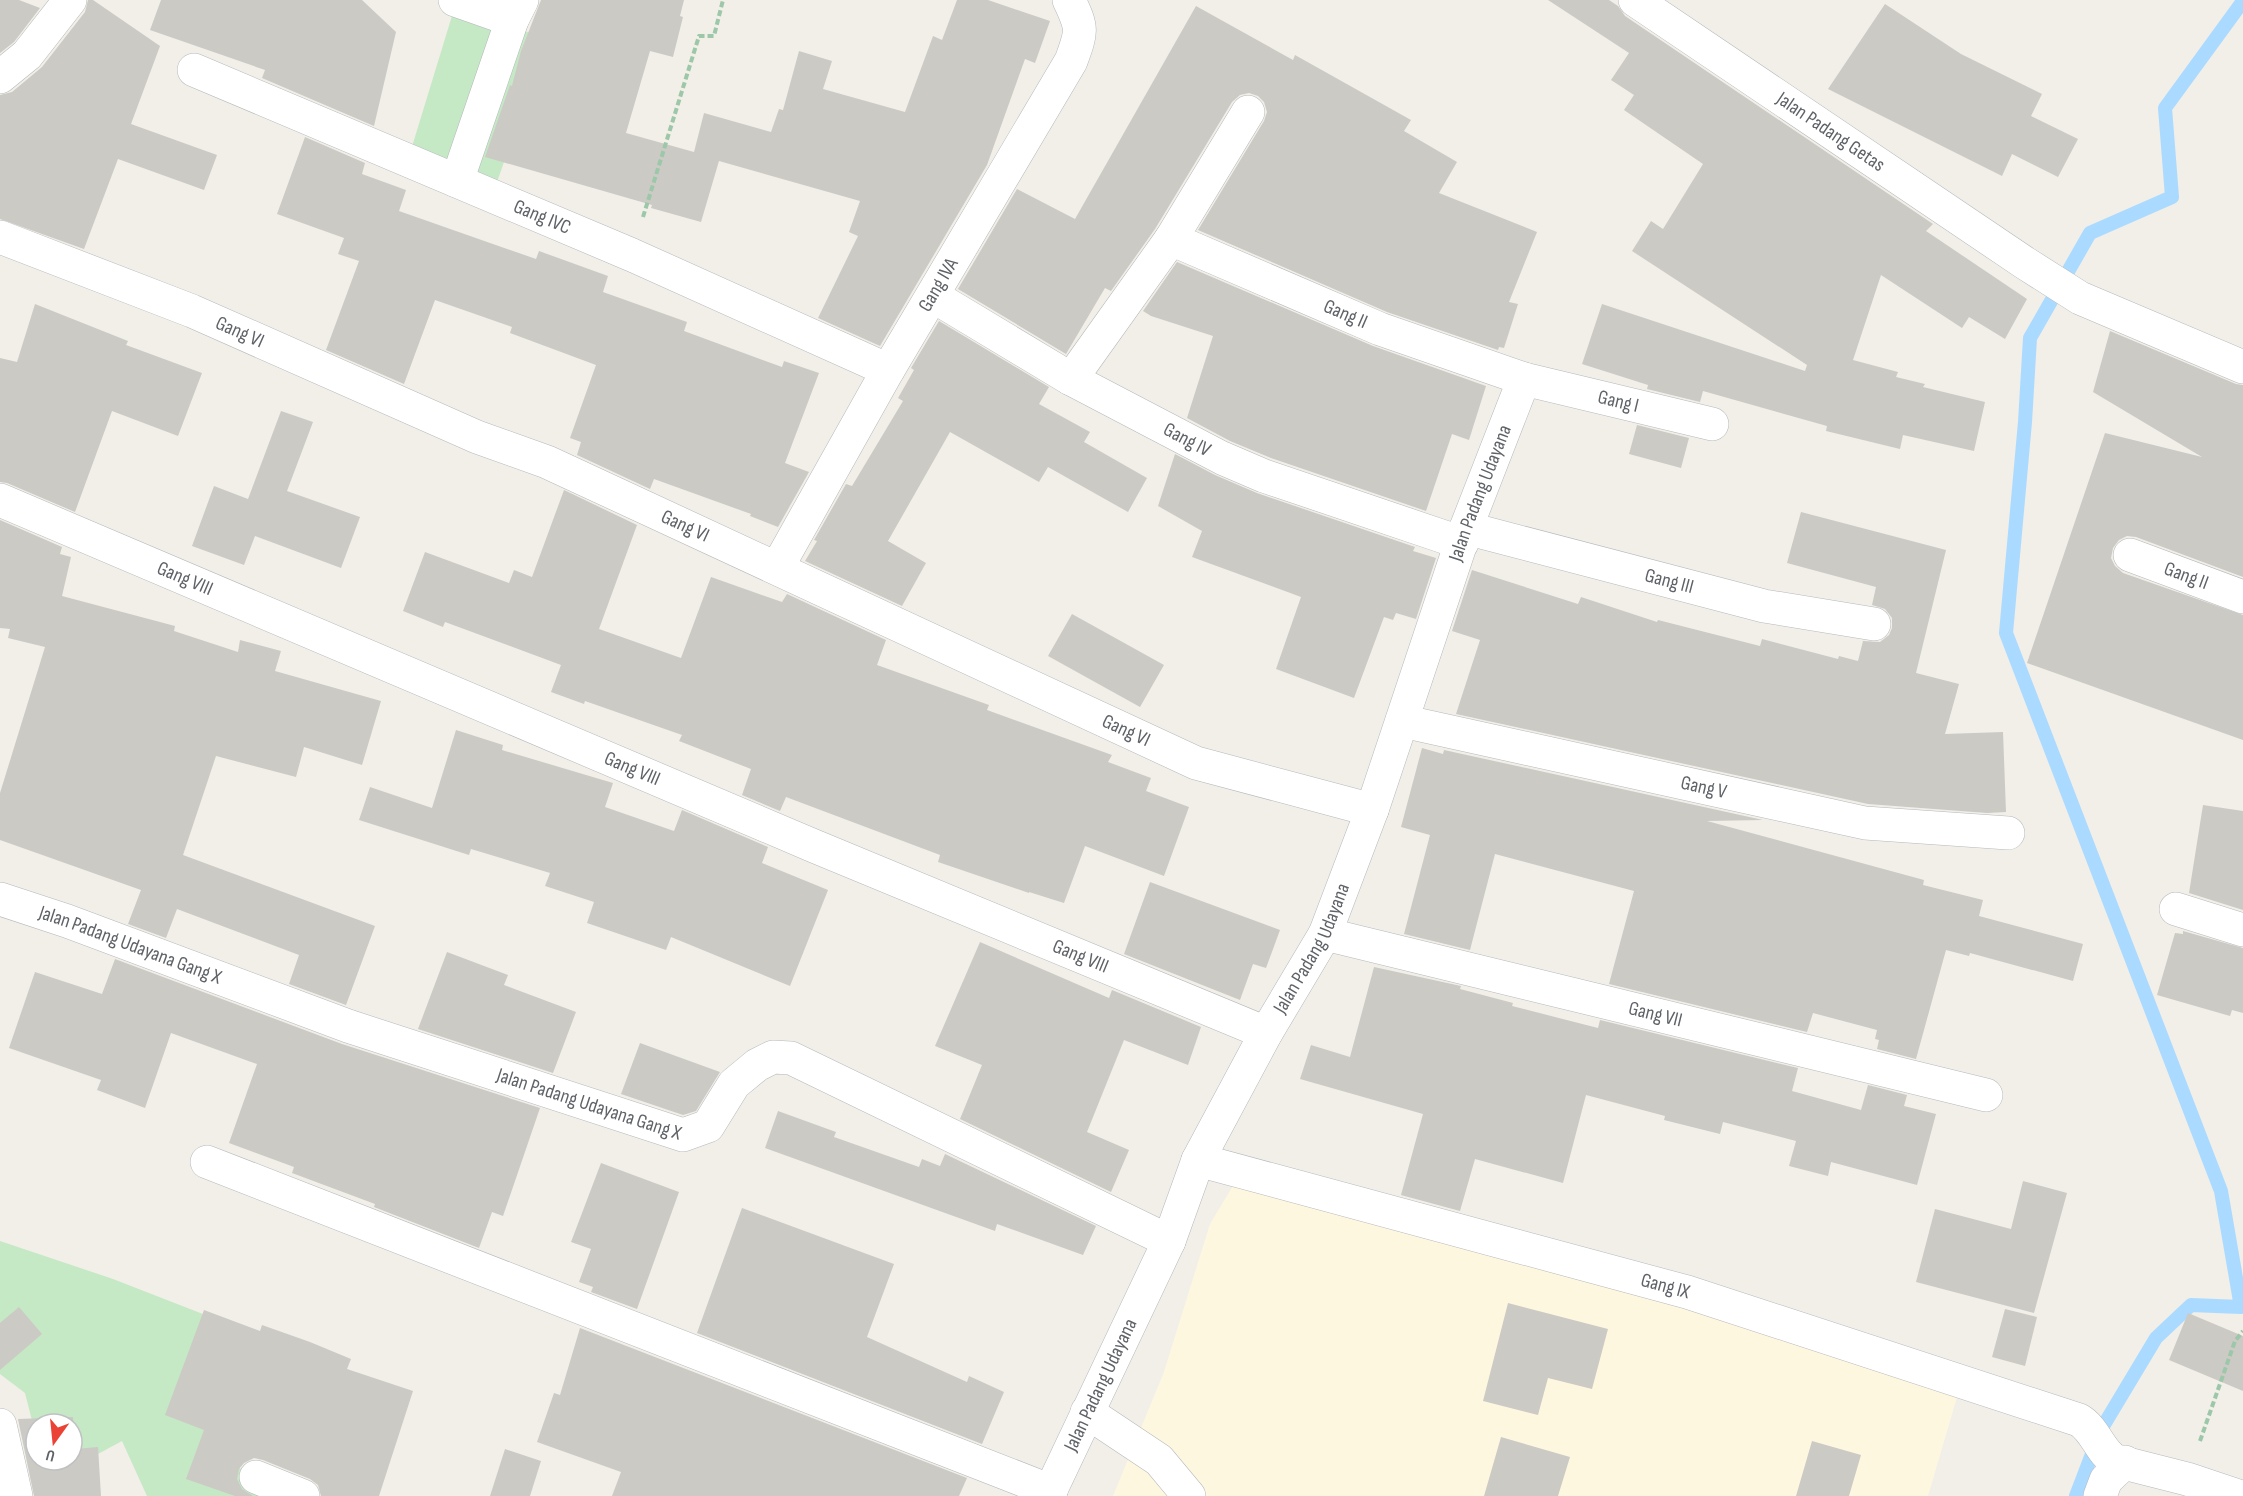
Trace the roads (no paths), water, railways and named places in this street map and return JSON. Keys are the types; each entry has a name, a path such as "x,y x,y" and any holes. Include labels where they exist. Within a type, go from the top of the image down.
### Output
{"street":[{"path":"0,77 27,55 70,0"},
{"path":"455,0 517,10 457,181"},
{"name":"Gang IVA","path":"777,568 888,370 1071,61 1080,22 1069,0"},
{"name":"Jalan Padang Getas","path":"1635,0 2080,298 2243,367"},
{"name":"Gang IVC","path":"194,70 632,255 888,370"},
{"path":"1071,379 1172,240 1248,112"},
{"name":"Gang VI","path":"0,237 192,311 477,437 547,462 1196,763 1372,810"},
{"name":"Gang II","path":"1172,240 1380,329 1524,379"},
{"name":"Gang IV","path":"933,296 1071,379 1222,458 1264,476 1464,535"},
{"name":"Gang I","path":"1524,379 1712,424"},
{"name":"Jalan Padang Udayana","path":"1050,1494 1169,1241 1198,1160 1266,1033 1325,934 1372,810 1464,535 1524,379"},
{"name":"Gang VIII","path":"0,500 814,846 1266,1033"},
{"name":"Gang III","path":"1464,535 1764,606 1874,624"},
{"name":"Gang II","path":"2130,555 2243,597"},
{"name":"Gang V","path":"1402,721 1865,823 2008,833"},
{"name":"Jalan Padang Udayana Gang X","path":"0,899 67,921 348,1026 683,1135 708,1126 734,1084 757,1065 773,1057 791,1058 1169,1241"},
{"path":"2176,909 2243,930"},
{"name":"Gang VII","path":"1325,934 1986,1095"},
{"name":"Gang IX","path":"1198,1160 1687,1292 2079,1420 2092,1430 2117,1460"},
{"path":"207,1162 1050,1494"},
{"path":"1087,1412 1158,1460 1189,1496"},
{"path":"0,1426 16,1496"},
{"path":"2100,1496 2117,1460 2238,1496"},
{"path":"256,1477 303,1496"}],"waterway":[{"path":"2076,1496 2102,1428 2156,1338 2191,1305 2241,1307 2221,1191 2006,633 2025,422 2030,338 2090,233 2172,197 2165,108 2243,1"}]}
